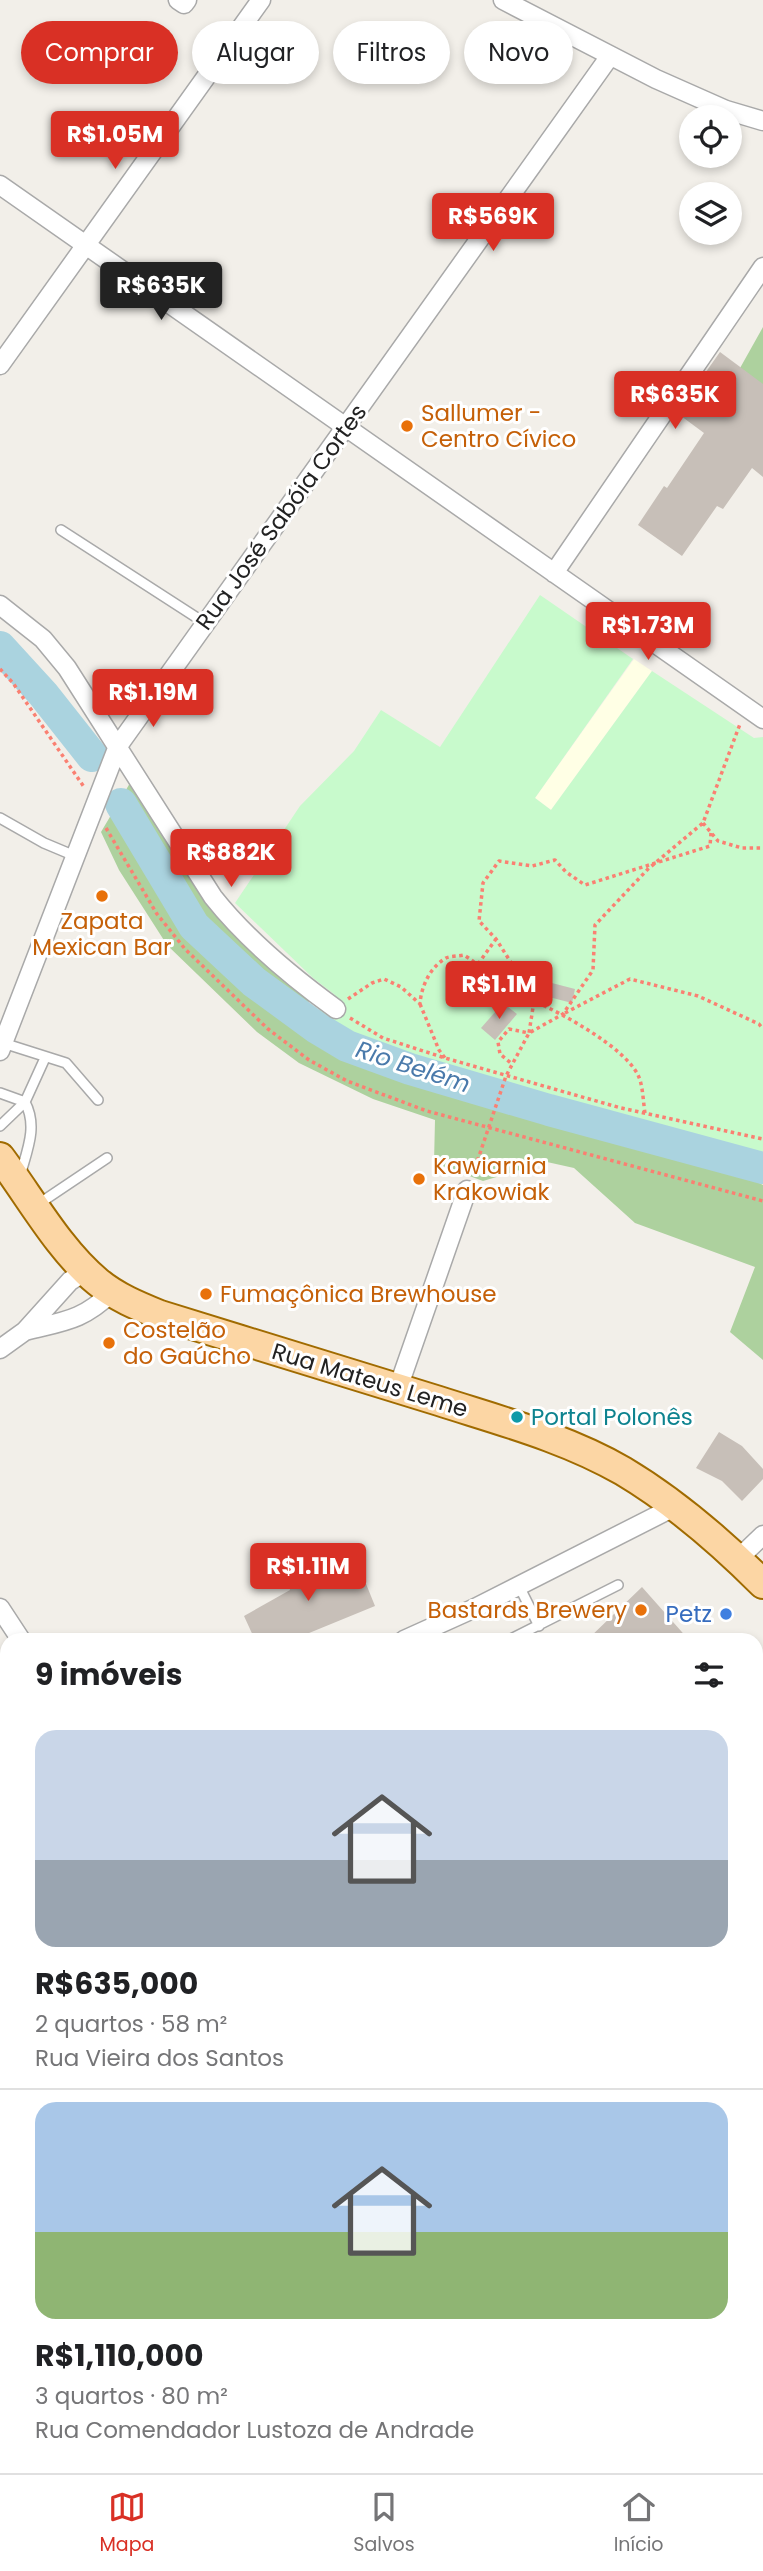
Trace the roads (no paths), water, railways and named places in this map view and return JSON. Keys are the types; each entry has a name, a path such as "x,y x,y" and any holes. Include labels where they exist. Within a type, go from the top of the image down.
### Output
{"main road":[{"name":"Rua Mateus Leme","path":"0,1157 72,1257 112,1292 160,1315 398,1388 528,1430 583,1451 621,1470 676,1506 763,1584"}],"street":[{"path":"178,0 184,4 187,0"},
{"path":"0,365 261,0"},
{"path":"503,0 692,96 763,121"},
{"name":"Rua José Sabóia Cortes","path":"2,1047 118,746 610,56"},
{"path":"0,185 763,719"},
{"path":"554,573 763,267"},
{"path":"0,605 44,639 67,668 213,897 228,915 309,990 336,1009"},
{"path":"398,1388 467,1189"},
{"path":"0,1349 25,1331 64,1287 86,1271"},
{"path":"25,1331 78,1318 112,1292"},
{"path":"419,1633 519,1586 676,1506"},
{"path":"738,1559 763,1535"},
{"path":"0,1608 16,1633"}],"lane":[{"path":"61,530 205,623"},
{"path":"0,818 44,843 75,856"},
{"path":"2,1047 66,1063 99,1100"},
{"path":"0,1126 25,1102 46,1058"},
{"path":"0,1093 25,1102 31,1113 32,1124 18,1182"},
{"path":"36,1206 107,1158"},
{"path":"524,1633 618,1585"},
{"path":"519,1586 539,1626"}],"waterway":[{"name":"Rio Belém","path":"0,647 43,694 92,756"},
{"name":"Rio Belém","path":"121,804 194,926 254,982 317,1028 347,1046 410,1069 549,1110 763,1168"}],"place":[{"name":"Sallumer - Centro Cívico","path":"407,426"},
{"name":"Zapata Mexican Bar","path":"102,896"},
{"name":"Kawiarnia Krakowiak","path":"419,1179"},
{"name":"Fumaçônica Brewhouse","path":"206,1294"},
{"name":"Costelão do Gaúcho","path":"109,1343"},
{"name":"Portal Polonês","path":"517,1417"},
{"name":"Bastards Brewery","path":"641,1610"},
{"name":"Petz","path":"726,1614"}]}
